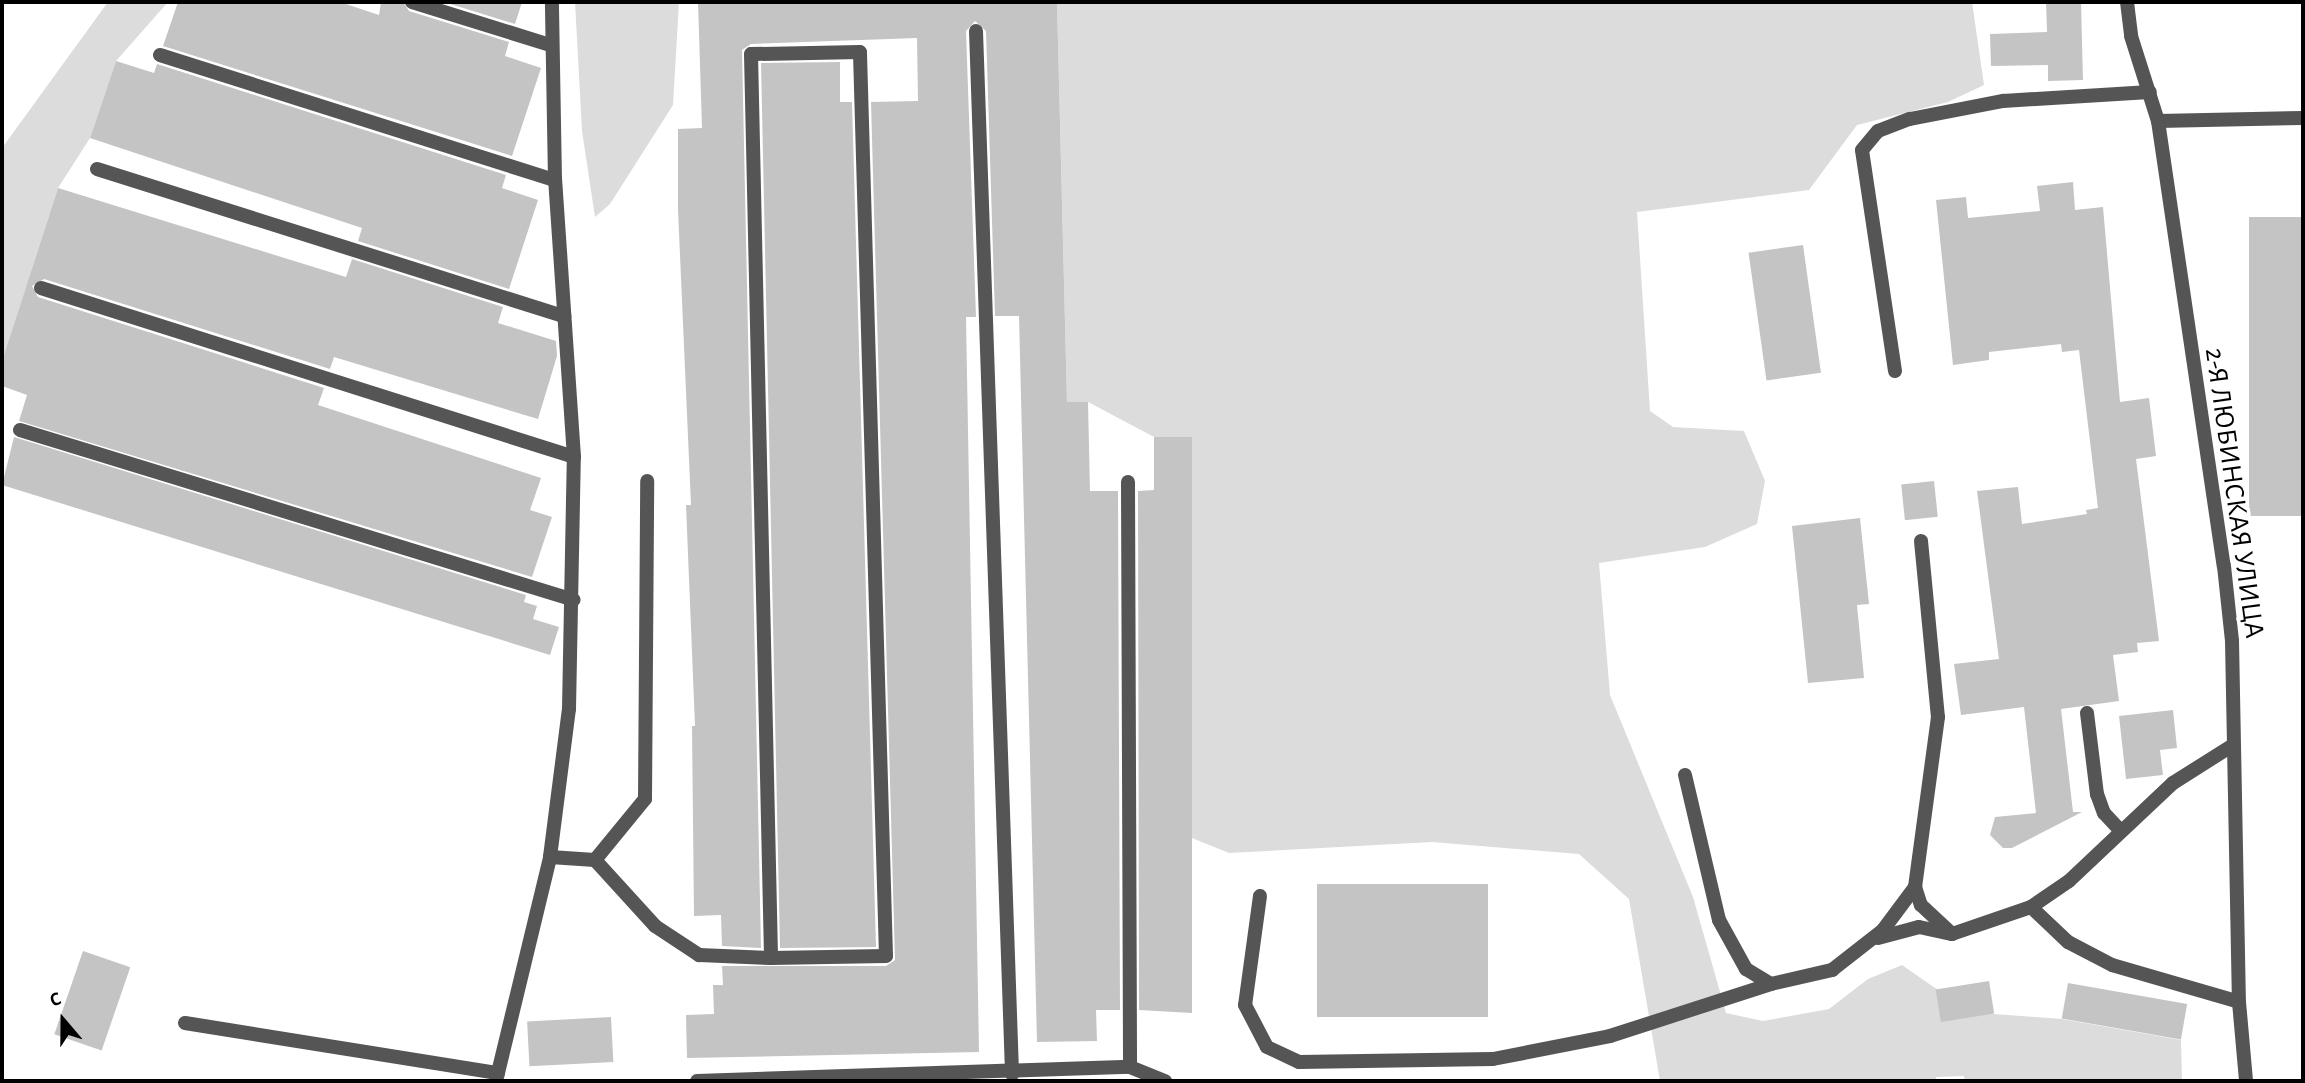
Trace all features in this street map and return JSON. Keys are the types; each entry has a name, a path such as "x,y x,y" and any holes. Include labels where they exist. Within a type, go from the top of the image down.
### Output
{"street":[{"path":"412,2 550,45"},
{"path":"185,1024 497,1077 550,857 569,709 574,457 555,180 550,45 552,2"},
{"name":"2-Я ЛЮБИНСКАЯ УЛИЦА","path":"2127,2 2131,36 2158,121 2224,566 2232,641 2239,1002 2246,1081"},
{"path":"976,31 1012,1074"},
{"path":"550,857 595,860 654,926 699,955 771,958 886,956 860,52 751,54 771,958"},
{"path":"160,55 555,180"},
{"path":"1895,371 1862,150 1878,131 1910,119 2003,101 2150,92"},
{"path":"2158,121 2303,118"},
{"path":"97,169 564,316"},
{"path":"41,288 574,457"},
{"path":"20,430 573,600"},
{"path":"595,860 645,799 647,481"},
{"path":"1128,482 1130,1067"},
{"path":"1921,541 1938,717 1915,887 1921,905 1952,934"},
{"path":"2088,713 2097,794 2104,813 2121,831"},
{"path":"1867,943 1897,930 1919,927 1952,934 2031,907 2069,881 2172,783 2232,745"},
{"path":"1685,775 1719,920 1746,969 1771,984"},
{"path":"1260,896 1244,1005 1267,1047 1299,1062 1493,1059 1610,1035 1771,984 1832,970 1883,930 1915,887"},
{"path":"2031,907 2068,942 2112,965 2239,1002"},
{"path":"697,1081 1012,1074 1130,1067 1165,1081"}],"shaded area":[{"path":"108,2 168,2 116,61 90,138 58,188 2,361 2,148"},
{"path":"575,2 679,2 673,105 610,204 595,217 582,131"},
{"path":"1057,2 1972,2 1984,85 1948,102 1857,125 1809,190 1637,212 1650,411 1673,427 1744,431 1765,481 1757,524 1705,547 1599,563 1610,695 1693,897 1726,1013 1763,1021 1829,1009 1868,979 1902,965 1935,988 1994,1014 2062,1019 2181,1040 2182,1081 1965,1081 1964,1076 1936,1077 1936,1081 1660,1081 1629,899 1579,854 1432,842 1229,853 1192,838 1154,437 1088,402 1067,402"}],"building":[{"path":"178,2 340,2 379,15 381,2 403,2 409,11 509,42 505,56 541,68 512,156 163,46"},
{"path":"444,2 522,2 515,24"},
{"path":"698,2 1057,2 1067,402 1088,402 1090,491 1118,491 1120,1010 1096,1010 1097,1041 1037,1042 1019,316 995,316 986,31 975,21 966,31 976,317 966,317 979,1052 687,1058 686,1015 714,1014 713,985 723,985 722,966 886,966 895,960 871,102 918,101 917,38 751,44 742,50 761,948 722,946 721,915 694,916 692,726 695,726 686,505 691,505 678,210 678,129 702,128"},
{"path":"2046,2 2081,2 2083,80 2048,81 2048,65 1991,66 1990,34 2047,32"},
{"path":"116,61 154,73 157,64 506,175 502,188 538,200 509,289 358,241 362,228 90,138"},
{"path":"840,62 840,102 852,102 876,947 780,948 761,63"},
{"path":"2073,182 2075,210 2103,207 2120,402 2149,398 2156,456 2136,459 2159,641 2137,643 2138,652 2113,655 2119,701 2061,709 2073,812 2082,812 2012,848 2003,848 1990,835 1995,817 2036,813 2024,707 1961,715 1954,664 1999,659 1977,491 2018,487 2022,524 2087,514 2086,510 2098,508 2079,350 2062,352 2061,344 1989,352 1989,360 1953,365 1936,200 1966,197 1968,218 2040,211 2037,186"},
{"path":"58,188 346,277 352,259 503,307 498,323 556,341 557,356 538,419 334,357 330,369 44,279 32,286 38,297 324,388 318,405 541,478 530,510 552,517 532,577 19,421 27,395 2,386 2,361"},
{"path":"2249,217 2303,217 2303,516 2249,516"},
{"path":"1803,245 1821,373 1766,380 1749,253"},
{"path":"14,437 526,595 524,602 537,606 533,619 559,627 550,655 2,485"},
{"path":"1154,437 1192,437 1192,1013 1139,1010 1138,491 1154,490"},
{"path":"1934,481 1938,517 1905,520 1901,484"},
{"path":"1860,518 1869,604 1857,605 1864,678 1808,683 1792,526"},
{"path":"2173,710 2177,748 2160,750 2163,775 2126,779 2119,716"},
{"path":"1317,884 1488,884 1488,1017 1317,1017"},
{"path":"83,951 130,967 102,1050 54,1034"},
{"path":"1989,981 1994,1014 1941,1022 1936,989"},
{"path":"2068,983 2187,1004 2181,1039 2062,1018"},
{"path":"611,1017 613,1062 529,1066 527,1021"}]}
